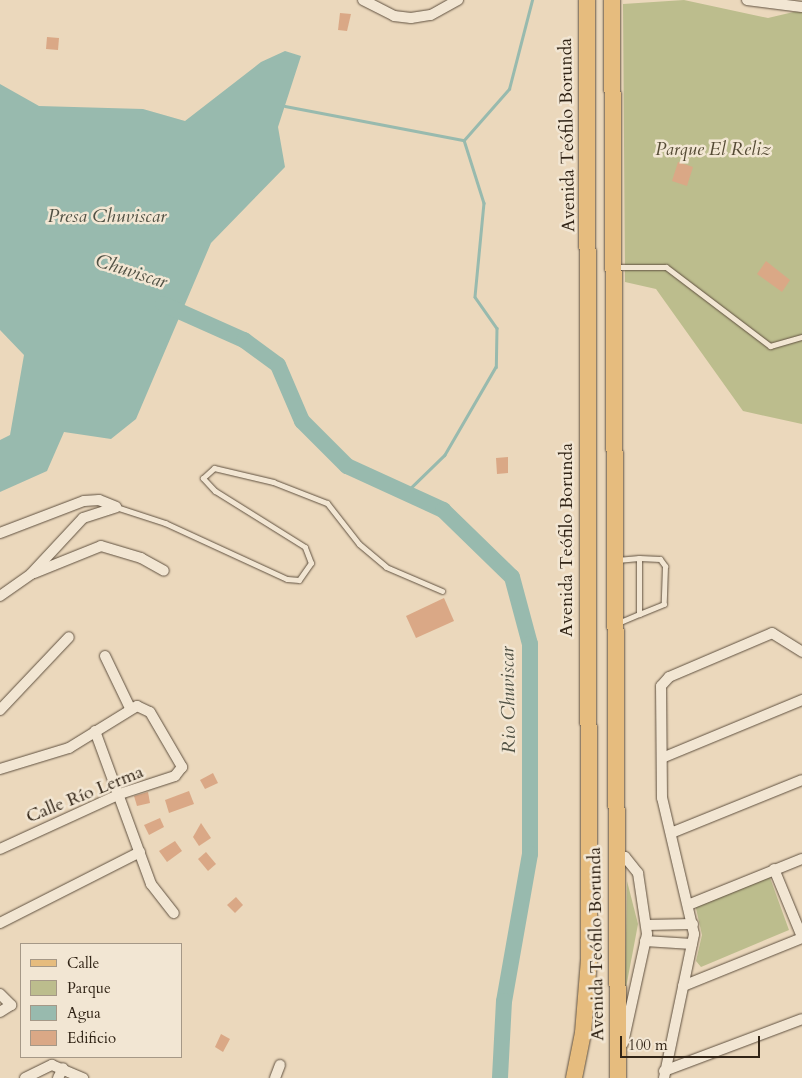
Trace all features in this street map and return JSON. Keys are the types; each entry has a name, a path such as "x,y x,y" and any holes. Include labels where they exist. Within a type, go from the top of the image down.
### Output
{"main road":[{"name":"Avenida Teófilo Borunda","path":"574,1078 588,996 590,875 586,510 590,267 587,0"},
{"name":"Avenida Teófilo Borunda","path":"612,0 615,267 614,560 616,624 618,1078"},
{"path":"590,267 615,267"},
{"path":"590,875 616,855"}],"street":[{"path":"363,0 394,16 411,18 430,15 458,0"},
{"path":"747,0 802,7"},
{"path":"0,533 84,501 99,500 116,507"},
{"path":"0,596 31,574 83,518 116,507"},
{"path":"31,574 101,546 141,558 164,571"},
{"path":"664,1075 692,944 692,924 662,798 661,686 666,678 772,633 802,652"},
{"path":"0,710 68,637"},
{"path":"0,770 69,748 130,708 105,656"},
{"path":"662,758 802,700"},
{"name":"Calle Río Lerma","path":"0,849 120,794 182,771 171,743 150,712 130,708"},
{"path":"95,731 120,794 151,884 174,913"},
{"path":"671,833 802,780"},
{"path":"0,923 140,852"},
{"path":"616,855 625,857 638,873 646,925 645,941 619,1058"},
{"path":"688,905 802,859"},
{"path":"683,986 802,937 774,870"},
{"path":"646,925 692,924"},
{"path":"645,941 692,944"},
{"path":"0,994 11,1005 0,1012"},
{"path":"664,1075 802,1019"},
{"path":"275,1078 280,1065"},
{"path":"25,1078 44,1066 63,1068 83,1078"},
{"path":"58,1078 63,1068"}],"lane":[{"path":"615,267 666,267 770,346 802,336"},
{"path":"116,507 165,523 287,579 299,580 311,563 304,547 215,491 203,478 214,468 273,482 327,503 379,562 410,580 442,591"},
{"path":"639,558 639,614"},
{"path":"614,560 660,559 665,566 664,604 616,624"}],"green space":[{"name":"Parque El Reliz","path":"684,0 768,18 802,10 802,424 743,411 656,289 625,282 623,4"},
{"path":"769,875 789,930 701,967 696,961 702,935 695,904"},
{"path":"627,881 638,924 625,993"}],"water":[{"name":"Presa Chuviscar","path":"285,51 301,56 278,127 285,167 211,243 136,419 111,439 64,432 47,471 0,492 0,440 10,435 24,355 0,330 0,84 39,106 143,109 185,121 261,62"}],"building":[{"path":"340,13 351,14 347,31 338,30"},
{"path":"47,37 59,38 58,50 46,49"},
{"path":"678,162 693,167 687,186 672,181"},
{"path":"766,261 790,280 782,292 757,274"},
{"path":"508,457 508,473 497,474 496,458"},
{"path":"444,598 454,621 416,638 406,616"},
{"path":"213,773 218,783 205,789 200,780"},
{"path":"189,791 194,804 169,813 165,800"},
{"path":"148,792 150,803 137,806 134,796"},
{"path":"160,818 164,827 149,835 144,825"},
{"path":"201,823 211,838 199,846 193,837"},
{"path":"175,841 182,851 167,862 159,851"},
{"path":"206,852 216,864 208,871 198,859"},
{"path":"236,897 243,905 235,913 227,905"},
{"path":"221,1034 230,1039 223,1052 215,1047"}],"waterway":[{"path":"464,140 509,89 532,0"},
{"path":"285,106 464,140 484,203 475,297 497,328 496,367 445,455 406,493"},
{"name":"Rio Chuviscar","path":"163,304 244,340 278,365 302,421 347,466 443,510 512,577 530,644 530,854 504,1001 500,1078"}],"water label":[{"name":"Chuviscar","path":"131,272"}]}
